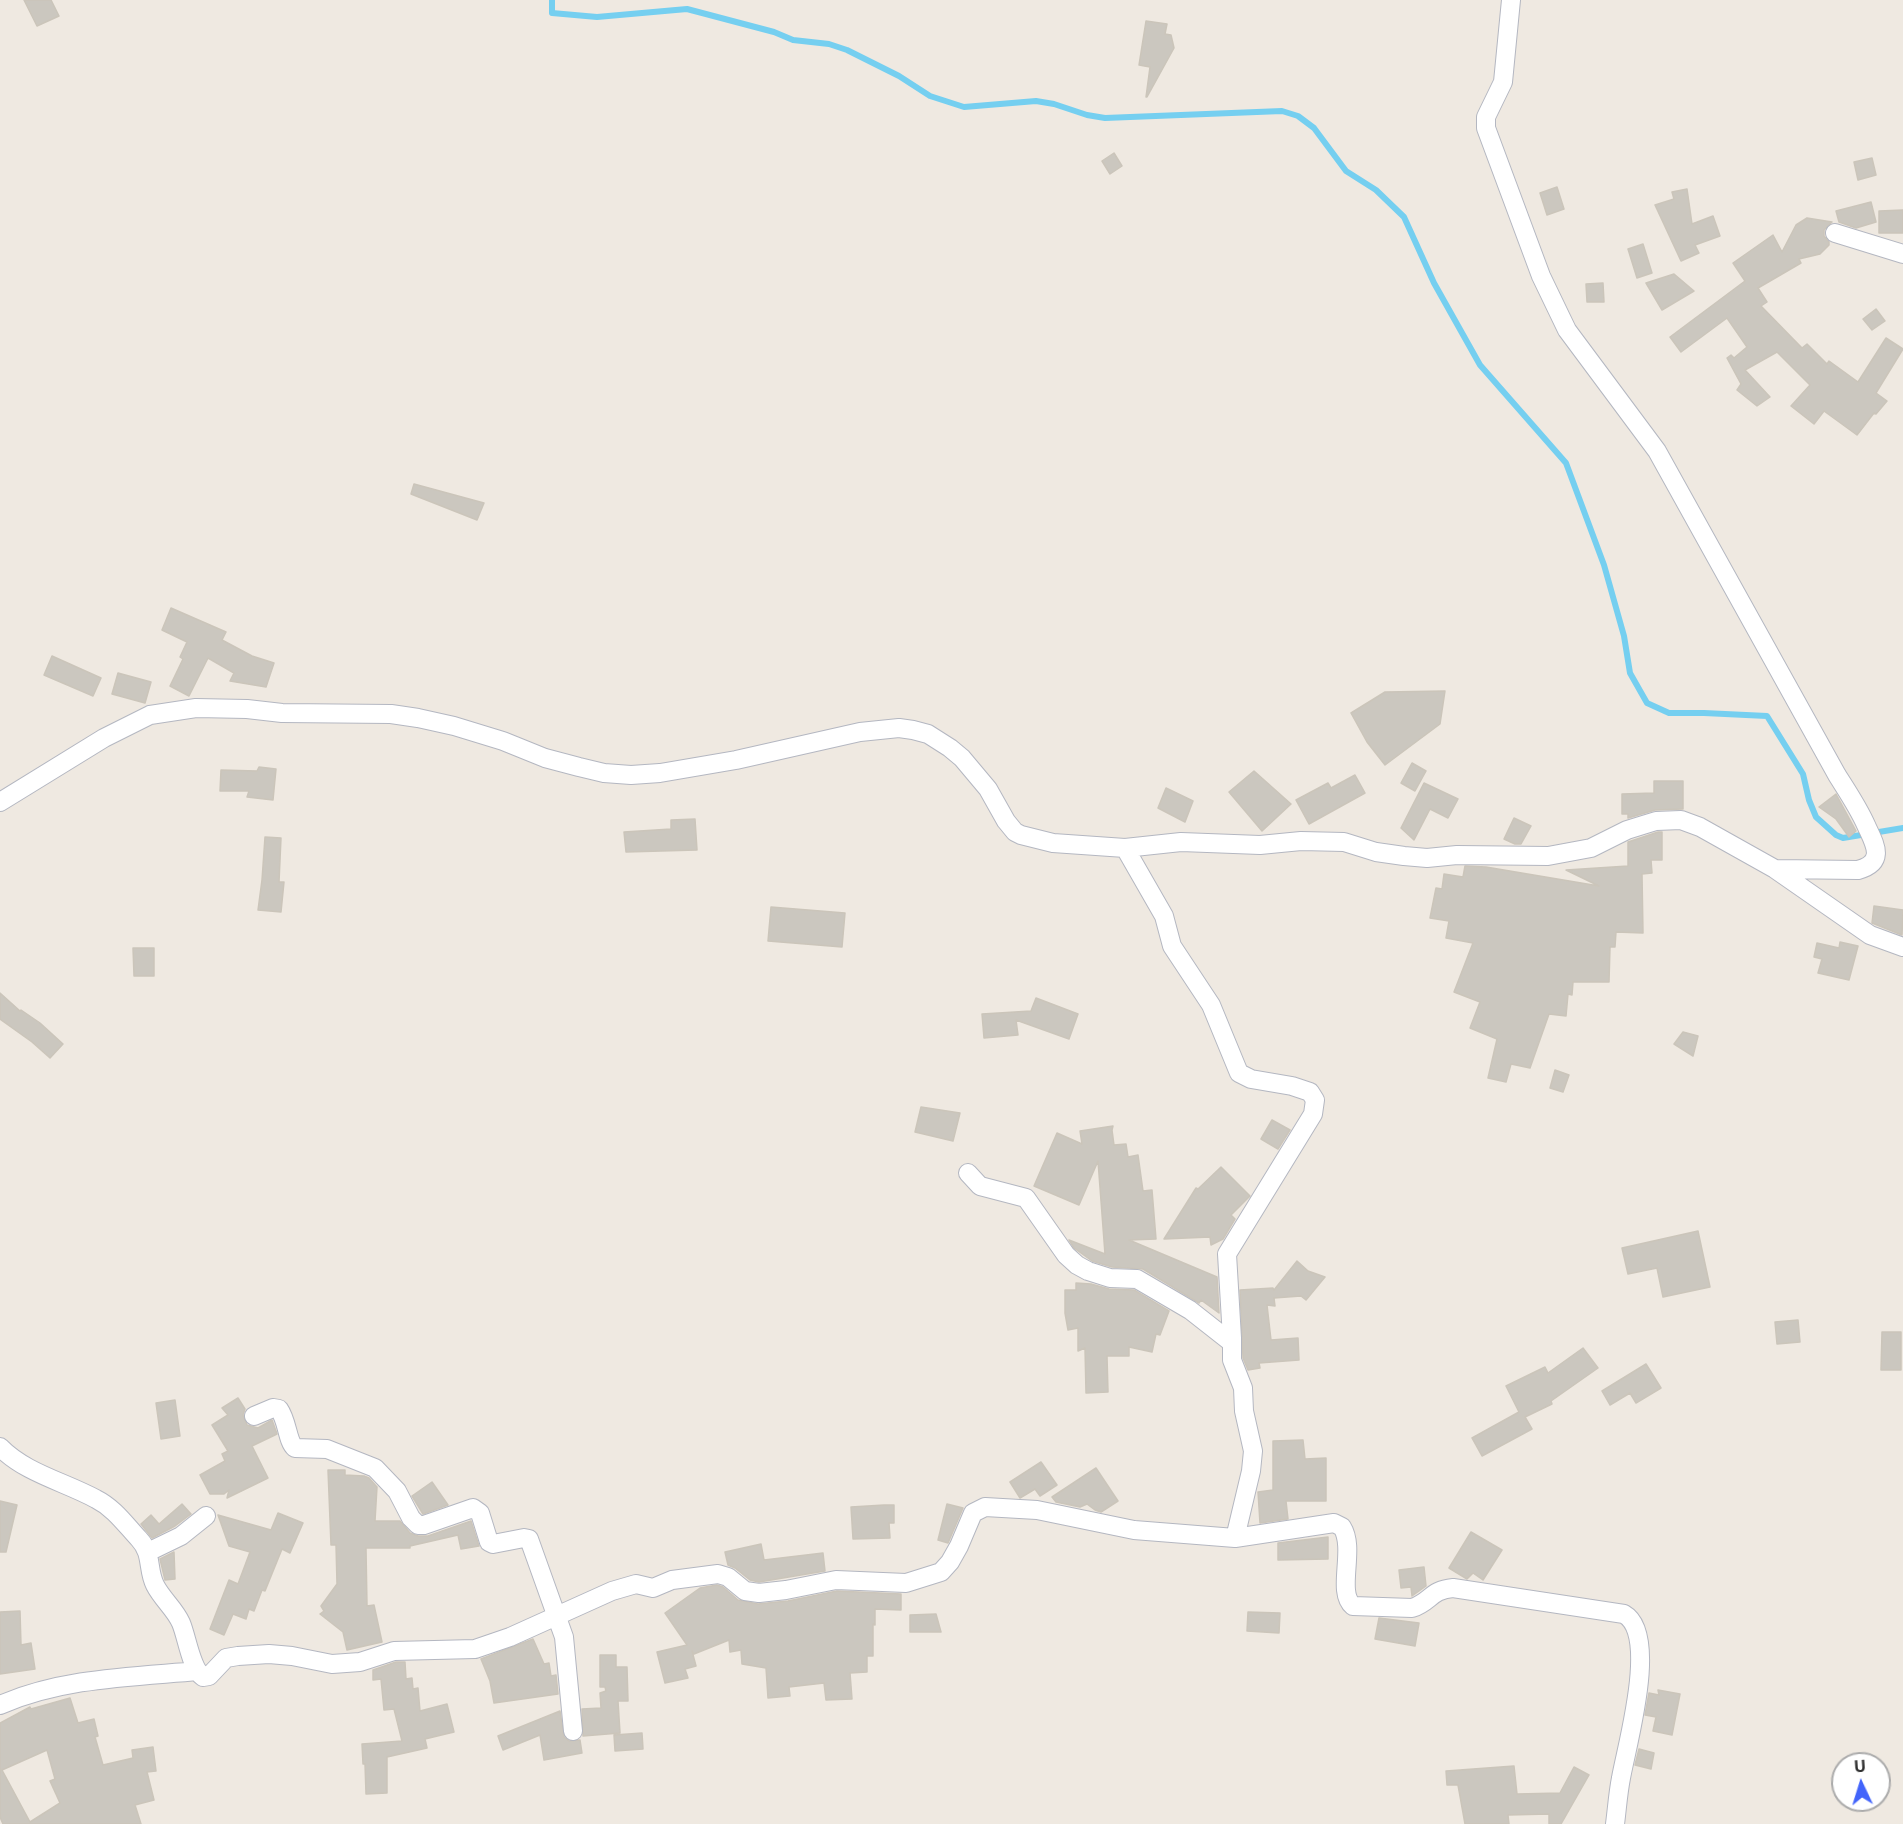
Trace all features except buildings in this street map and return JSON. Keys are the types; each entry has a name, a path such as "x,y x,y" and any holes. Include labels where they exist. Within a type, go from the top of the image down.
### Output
{"street":[{"path":"1511,0 1503,82 1486,117 1486,129 1541,276 1567,330 1657,451 1837,775 1864,818 1876,846 1872,862 1869,866 1858,870 1774,869"},
{"path":"1835,233 1903,254"},
{"path":"1,801 104,738 150,715 196,708 247,709 282,713 381,713 418,718 503,741 545,758 604,772 631,775 660,773 736,760 860,732 899,728 928,734 950,748 962,758 988,789 1011,828 1022,836 1053,843 1125,848 1181,842 1260,845 1311,841 1344,842 1376,852 1427,858 1457,855 1548,856 1591,848 1642,825 1681,820 1700,826 1774,869 1861,929 1882,940 1903,947"},
{"path":"1125,848 1164,916 1172,946 1211,1005 1239,1073 1251,1079 1303,1089 1312,1094 1315,1100 1315,1109 1308,1122 1227,1254 1232,1360 1243,1388 1244,1411 1253,1450 1251,1471 1235,1538"},
{"path":"968,1173 980,1185 1026,1198 1066,1255 1077,1265 1110,1278 1137,1280 1190,1310 1232,1343"},
{"path":"254,1416 277,1408 286,1421 293,1447 327,1449 375,1468 397,1491 411,1518 418,1525 424,1526 473,1508 480,1513 489,1542 493,1544 528,1538 564,1637 573,1731"},
{"path":"0,1447 6,1454 33,1469 96,1499 117,1512 148,1552 155,1585 180,1621 198,1671 201,1676 207,1677 226,1658 238,1656 268,1654 292,1656 332,1664 360,1662 394,1651 475,1649 558,1617 622,1587 636,1584 654,1588 672,1580 695,1576 723,1575 745,1591 759,1593 836,1580 906,1583 941,1572 959,1546 973,1513 985,1507 1037,1510 1134,1530 1235,1538 1328,1523 1339,1525 1345,1531 1348,1544 1346,1596 1353,1606 1412,1608 1419,1606 1436,1591 1453,1588 1624,1614 1631,1617 1638,1632 1641,1673 1615,1824"},
{"path":"148,1552 181,1536 206,1516"},
{"path":"0,1705 42,1690 82,1682 198,1671"}],"waterway":[{"path":"552,0 552,13 597,17 687,9 774,32 793,40 829,44 847,50 899,76 930,96 964,107 1036,101 1105,118 1282,111 1298,116 1314,128 1346,171 1376,190 1404,217 1434,283 1480,365 1566,463 1604,565 1624,636 1630,673 1647,703 1669,713 1767,716 1803,774 1816,817 1836,835 1843,838 1903,828"}]}
